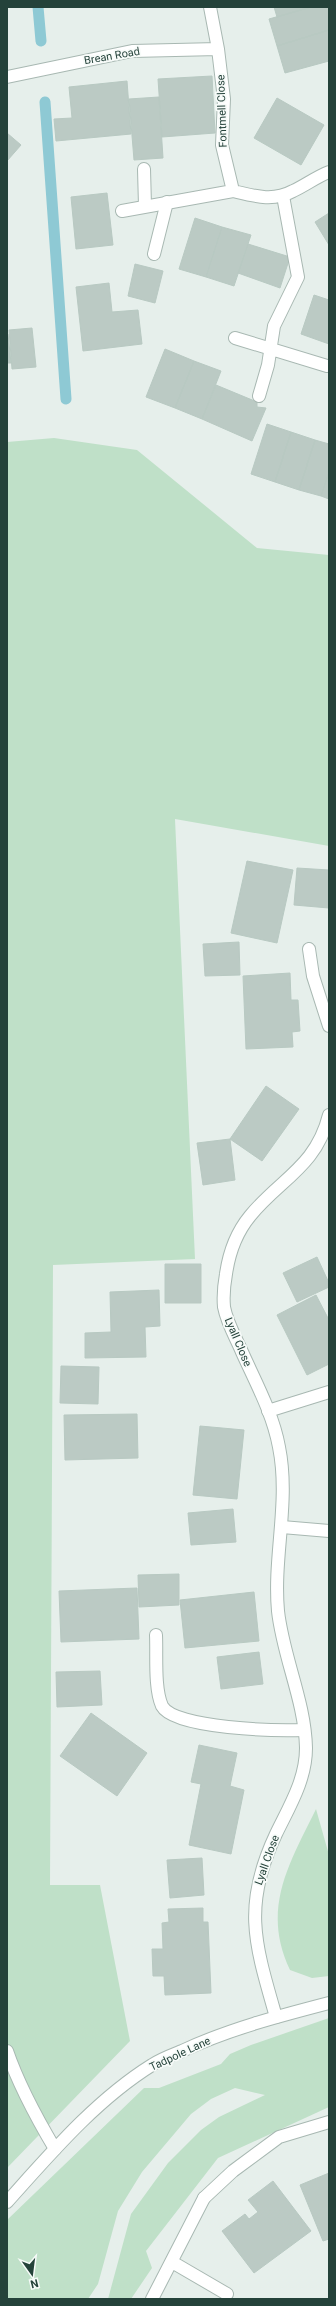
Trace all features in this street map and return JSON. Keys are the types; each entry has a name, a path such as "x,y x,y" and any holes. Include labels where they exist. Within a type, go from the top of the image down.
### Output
{"street":[{"name":"Fontmell Close","path":"210,7 218,49 224,99 222,145 233,191"},
{"name":"Brean Road","path":"7,77 132,51 218,49"},
{"path":"144,170 145,206"},
{"path":"122,211 233,191 266,198 283,196 311,180 329,172"},
{"path":"259,396 268,365 274,326 298,277 283,196"},
{"path":"154,254 167,202"},
{"path":"235,338 327,366"},
{"path":"309,949 313,976 329,1026"},
{"name":"Lyall Close","path":"276,2017 256,1940 254,1909 259,1878 266,1859 297,1792 302,1775 306,1748 304,1730 278,1614 277,1593 282,1527 282,1468 274,1426 228,1322 224,1308 224,1293 228,1259 233,1244 248,1218 298,1171 311,1156 320,1140 329,1115"},
{"path":"268,1411 329,1392"},
{"path":"282,1527 329,1532"},
{"path":"156,1636 159,1694 163,1707 172,1716 192,1722 273,1731 304,1730"},
{"name":"Tadpole Lane","path":"7,2202 55,2149 113,2092 153,2064 199,2043 276,2017 329,2003"},
{"path":"7,2051 15,2075 30,2106 55,2149"},
{"path":"152,2299 204,2198 238,2167 279,2137 329,2122"},
{"path":"172,2262 227,2294"}],"green space":[{"path":"54,438 137,450 257,548 329,555 329,846 175,819 195,1259 53,1265 50,1885 100,1885 130,2041 7,2168 7,442"},
{"path":"316,1809 329,1855 329,1976 312,1978 290,1970 282,1948 278,1927 278,1907 288,1868"},
{"path":"329,2018 329,2107 218,2158 146,2251 152,2268 131,2299 108,2299 131,2214 168,2163 201,2130 219,2117 265,2095 235,2088 211,2099 191,2114 142,2172 118,2211 98,2284 88,2299 7,2299 7,2220 144,2088 159,2088 221,2064 230,2054 251,2045"}],"building":[{"path":"274,7 311,7 277,17"},
{"path":"311,7 329,7 329,30 277,46 269,19"},
{"path":"329,30 329,61 285,73 277,46"},
{"path":"212,76 215,133 162,137 158,79"},
{"path":"127,81 131,134 56,141 54,119 72,118 69,87"},
{"path":"159,97 163,158 134,160 129,99"},
{"path":"277,98 324,125 301,165 254,138"},
{"path":"7,133 21,145 7,161"},
{"path":"107,193 113,245 76,249 71,197"},
{"path":"329,213 329,245 315,222"},
{"path":"195,218 222,227 206,277 179,269"},
{"path":"222,227 251,235 234,286 206,277"},
{"path":"248,244 290,257 280,288 238,273"},
{"path":"135,264 163,271 155,303 128,296"},
{"path":"109,283 112,312 138,310 142,344 83,351 76,287"},
{"path":"314,295 329,300 329,344 301,334"},
{"path":"32,328 36,367 12,369 9,330"},
{"path":"8,334 11,363 7,363"},
{"path":"165,349 194,361 175,408 146,397"},
{"path":"194,361 221,371 202,419 175,408"},
{"path":"216,385 257,402 257,407 266,408 252,441 202,419"},
{"path":"267,424 291,432 275,482 251,474"},
{"path":"291,432 315,440 299,490 275,482"},
{"path":"315,440 329,444 329,472 321,496 299,490"},
{"path":"329,472 329,499 321,496"},
{"path":"247,861 293,870 277,943 231,933"},
{"path":"297,868 329,870 329,908 294,905"},
{"path":"239,942 240,975 205,976 203,944"},
{"path":"290,973 291,1000 298,1000 300,1031 292,1032 293,1047 246,1049 243,976"},
{"path":"266,1086 299,1109 262,1161 230,1139"},
{"path":"230,1139 235,1180 203,1185 197,1143"},
{"path":"317,1257 329,1283 329,1287 297,1302 283,1273"},
{"path":"165,1264 201,1264 201,1303 165,1303"},
{"path":"159,1290 160,1326 145,1327 146,1357 85,1358 85,1333 111,1332 110,1292"},
{"path":"316,1295 329,1320 329,1364 307,1375 277,1315"},
{"path":"61,1366 99,1367 98,1404 60,1403"},
{"path":"137,1414 138,1458 65,1460 64,1415"},
{"path":"200,1426 244,1430 237,1499 193,1495"},
{"path":"233,1509 236,1542 191,1545 188,1513"},
{"path":"179,1574 179,1605 139,1607 138,1575"},
{"path":"137,1588 139,1639 61,1642 59,1591"},
{"path":"254,1592 259,1641 185,1648 180,1600"},
{"path":"259,1652 263,1684 221,1689 217,1657"},
{"path":"100,1671 102,1705 57,1707 56,1672"},
{"path":"91,1713 147,1753 117,1796 60,1756"},
{"path":"199,1745 237,1753 230,1786 244,1790 231,1854 189,1845 201,1784 191,1782"},
{"path":"202,1858 204,1895 170,1898 167,1860"},
{"path":"203,1908 203,1922 208,1922 211,1993 165,1995 164,1976 153,1976 152,1949 163,1949 162,1923 169,1922 168,1909"},
{"path":"329,2173 329,2239 323,2241 300,2185"},
{"path":"273,2181 311,2231 254,2273 222,2231 245,2214 249,2219 258,2212 248,2200"}],"waterway":[{"path":"38,7 41,41"},
{"path":"45,102 66,399"}]}
